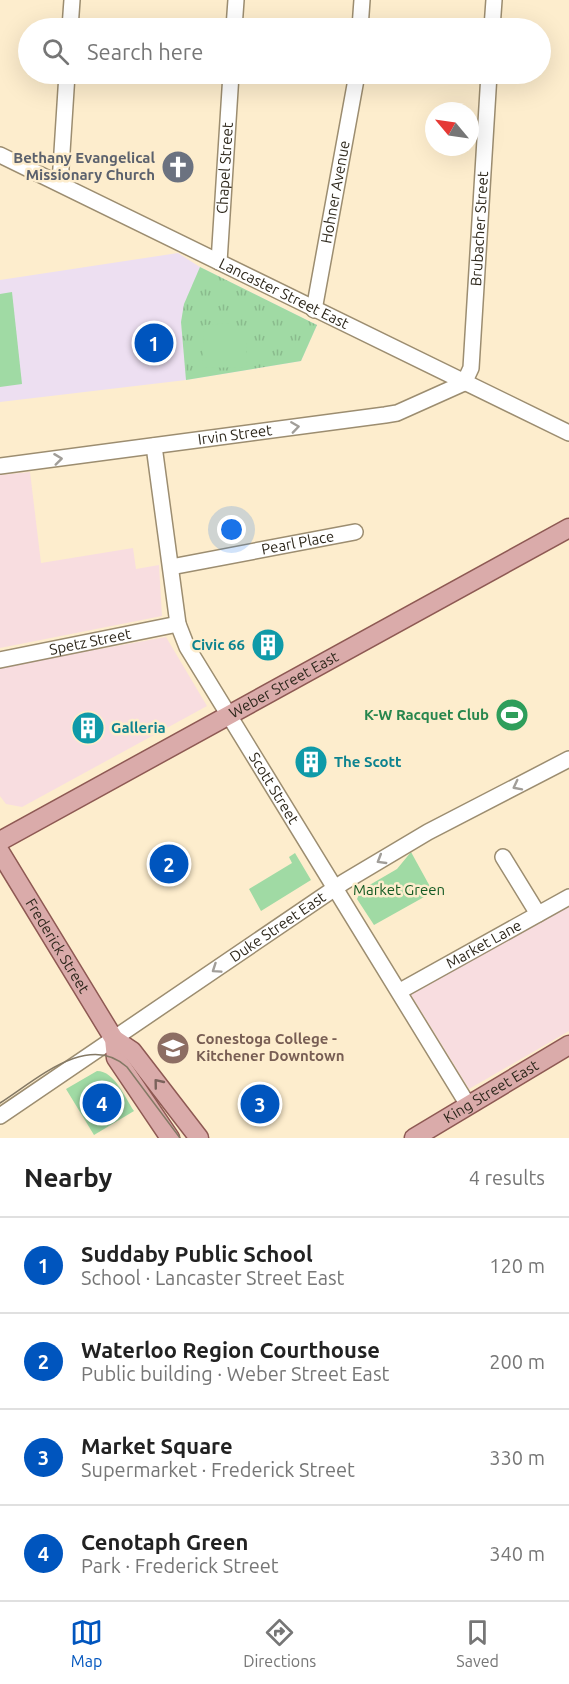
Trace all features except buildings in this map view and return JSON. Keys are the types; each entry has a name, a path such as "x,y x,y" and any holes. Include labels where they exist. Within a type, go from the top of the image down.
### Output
{"main road":[{"name":"Weber Street East","path":"0,841 569,528"},
{"name":"Frederick Street","path":"0,852 114,1040 116,1058 170,1138"},
{"name":"Frederick Street","path":"114,1040 132,1051 199,1138"},
{"name":"King Street East","path":"414,1138 569,1045"}],"street":[{"path":"71,18 72,0"},
{"path":"235,18 236,0"},
{"path":"361,18 362,0"},
{"path":"493,18 494,0"},
{"path":"60,183 67,84"},
{"name":"Chapel Street","path":"219,262 230,84"},
{"name":"Hohner Avenue","path":"314,310 355,84"},
{"name":"Brubacher Street","path":"464,383 471,368 488,84"},
{"name":"Lancaster Street East","path":"0,155 569,433"},
{"name":"Irvin Street","path":"0,466 397,412 464,383"},
{"name":"Scott Street","path":"154,446 178,624 187,647 468,1105"},
{"name":"Pearl Place","path":"171,567 355,532"},
{"name":"Spetz Street","path":"0,660 178,624"},
{"name":"Duke Street East","path":"0,1116 334,889 433,830 569,759"},
{"path":"503,857 538,914"},
{"name":"Market Lane","path":"400,991 569,897"}],"shaded area":[{"path":"178,253 200,267 317,325 301,361 186,380 0,402 0,280"},
{"path":"30,472 41,563 133,548 136,569 159,565 162,616 0,648 0,475"},
{"path":"166,637 207,706 22,807 6,804 0,796 0,667"},
{"path":"569,902 569,1031 469,1089 408,990"}],"green space":[{"path":"200,267 317,325 301,361 186,380 181,322 184,304"},
{"path":"12,292 22,384 0,387 0,294"},
{"path":"231,323 247,338 246,367 202,368 204,325"},
{"name":"Market Green","path":"411,852 433,892 374,925 357,899 361,890 397,869"},
{"path":"295,853 311,880 261,911 249,889 292,863 289,857"},
{"path":"97,1071 109,1075 114,1080 134,1111 94,1135 66,1089"}],"tram line":[{"path":"0,1103 62,1063 96,1054 112,1057 127,1067 180,1138"}],"place":[{"name":"Bethany Evangelical Missionary Church","path":"178,167"},
{"name":"Suddaby Public School","path":"154,343"},
{"name":"Civic 66","path":"268,645"},
{"name":"K-W Racquet Club","path":"512,715"},
{"name":"Galleria","path":"88,728"},
{"name":"The Scott","path":"311,762"},
{"name":"Waterloo Region Courthouse","path":"169,864"},
{"name":"Conestoga College - Kitchener Downtown","path":"173,1048"},
{"name":"Cenotaph Green","path":"102,1103"},
{"name":"Market Square","path":"260,1104"}]}
